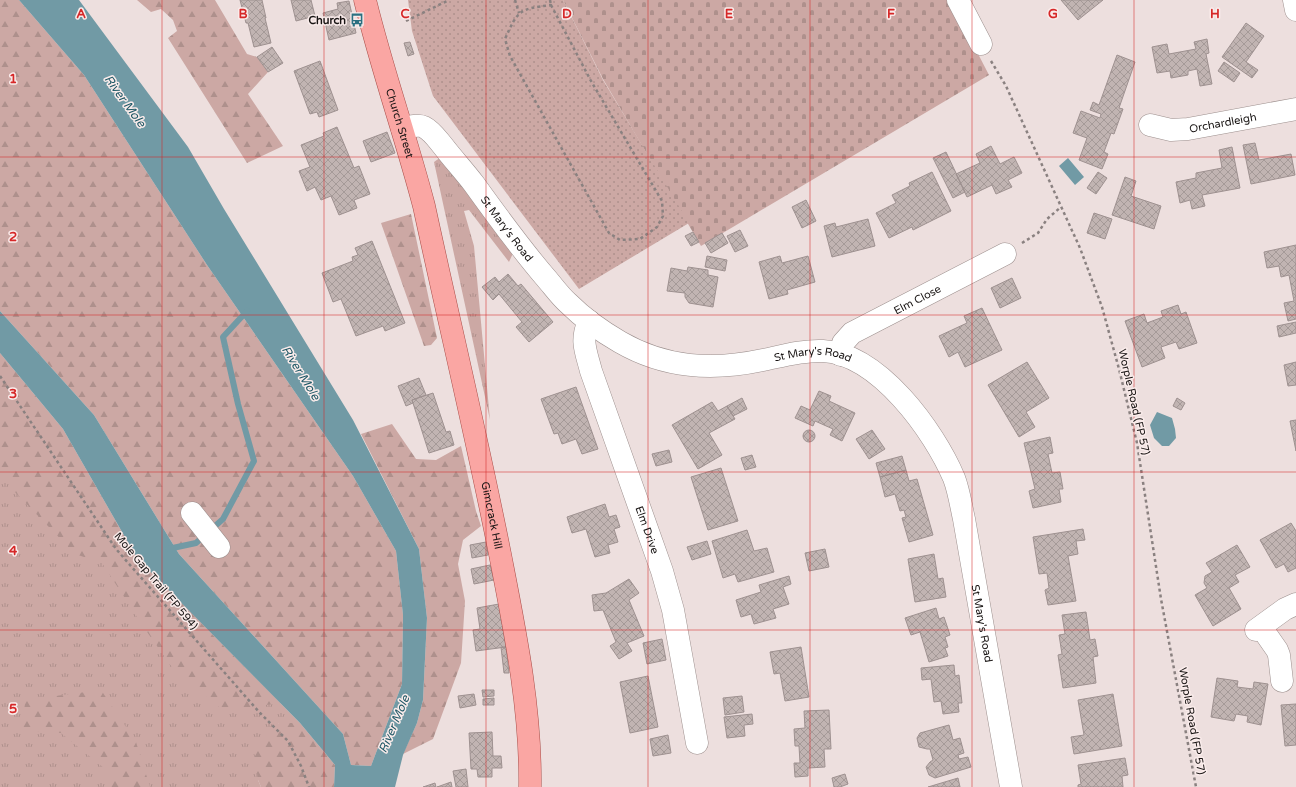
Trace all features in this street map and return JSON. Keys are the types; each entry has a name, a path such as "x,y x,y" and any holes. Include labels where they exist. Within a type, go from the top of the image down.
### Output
{"main road":[{"name":"Church Street","path":"365,0 384,73 414,168 433,247"},
{"name":"Gimcrack Hill","path":"433,247 511,606 526,705 531,765 530,787"}],"street":[{"path":"958,0 981,44"},
{"path":"1294,0 1296,10"},
{"name":"Orchardleigh","path":"1150,125 1171,130 1188,129 1296,109"},
{"name":"St Mary's Road","path":"402,128 423,126 431,132 462,169 536,266 566,302 589,321 620,342 647,355 668,362 694,366 740,364 807,352 824,351 841,355 857,362 875,373 908,405 925,427 942,454 955,481 964,519 1011,787"},
{"name":"Elm Close","path":"841,355 843,343 852,333 1005,254"},
{"name":"Elm Drive","path":"589,321 584,332 584,341 591,371 662,571 673,610 697,743"},
{"path":"192,513 219,546"},
{"path":"1282,681 1277,650 1259,628 1285,609 1296,604"}],"path":[{"path":"406,21 449,0"},
{"path":"515,0 519,12"},
{"path":"550,0 591,81 662,201 663,216 657,227 640,239 620,240 609,233 510,56 505,39 514,19 519,12 534,7 552,6"},
{"name":"Worple Road (FP 57)","path":"981,44 1006,86 1080,248 1102,307 1120,368 1137,443 1162,599 1196,787"},
{"path":"1005,254 1038,233 1047,219 1061,207"},
{"name":"Mole Gap Trail (FP 594)","path":"0,376 116,549 260,713 288,741 301,766 309,787"}],"green space":[{"path":"0,0 19,0 84,75 207,265 353,476 396,551 403,615 402,684 371,766 351,765 343,734 179,554 94,415 0,311"},
{"path":"137,0 215,0 247,54 257,57 268,72 248,94 283,146 247,163 168,38 177,31 173,20 161,9 151,12"},
{"path":"408,0 563,0 603,80 689,223 579,289 433,96 412,31"},
{"path":"563,0 950,0 989,75 701,246 603,79"},
{"path":"441,157 514,251 509,262 469,210 464,211 474,246 490,420 434,162"},
{"path":"411,214 437,338 431,345 424,346 381,223"},
{"path":"0,353 137,558 300,723 279,723 258,780 261,787 0,787"},
{"path":"0,353 63,429 137,558 280,703 224,711 176,673 102,563 75,554 14,491 0,467"},
{"path":"392,424 416,459 436,460 461,446 476,511 481,526 463,540 458,564 465,601 461,663 433,739 403,754 417,723 423,700 427,618 419,549 361,434"},
{"path":"0,666 6,670 0,697"},
{"path":"101,690 136,742 150,787 107,787 109,772 61,733 23,730 25,700"},
{"path":"279,723 300,723 335,765 334,787 261,787 258,780 254,750"}],"water":[{"name":"River Mole","path":"19,0 79,0 188,147 224,209 353,420 419,549 427,618 423,700 417,723 403,755 395,787 334,787 335,765 300,723 137,558 63,429 0,353 0,311 94,415 179,554 343,734 351,765 371,766 402,684 403,615 396,551 353,476 207,265 84,75"},
{"path":"1068,158 1084,177 1075,185 1059,166"},
{"path":"1157,412 1172,418 1176,438 1169,446 1162,446 1154,438 1150,425"}],"building":[{"path":"240,0 262,0 271,43 254,47"},
{"path":"291,0 311,0 315,16 296,21"},
{"path":"1061,0 1103,0 1078,20"},
{"path":"349,1 356,33 329,40 323,13 338,9 337,3"},
{"path":"1246,23 1264,36 1246,62 1258,70 1252,78 1222,57"},
{"path":"1207,39 1209,53 1206,54 1212,84 1200,86 1197,69 1188,71 1188,75 1171,78 1170,71 1157,73 1152,47 1167,44 1169,54 1196,49 1194,42"},
{"path":"410,42 414,54 408,56 404,43"},
{"path":"272,47 283,63 268,72 257,57"},
{"path":"1117,55 1135,62 1119,108 1123,109 1114,134 1111,133 1104,152 1108,154 1102,169 1079,160 1087,138 1073,133 1081,111 1100,118 1101,114 1090,110 1093,102 1099,105"},
{"path":"320,61 338,110 319,117 317,112 310,114 294,71"},
{"path":"1224,62 1240,73 1234,82 1218,71"},
{"path":"337,127 354,168 359,166 370,194 354,200 357,208 339,215 331,196 321,200 315,187 307,191 299,171 310,167 301,145 324,136 323,133"},
{"path":"387,132 395,153 371,162 363,141"},
{"path":"1255,143 1259,160 1291,154 1295,175 1251,184 1243,145"},
{"path":"991,146 1000,164 1014,157 1022,173 1008,180 1012,187 996,194 992,185 967,197 956,174 980,163 976,154"},
{"path":"1232,147 1240,188 1202,195 1205,206 1192,209 1190,200 1180,203 1176,182 1196,178 1196,173 1222,168 1219,150"},
{"path":"946,152 965,192 953,198 933,158"},
{"path":"932,172 951,211 913,230 912,227 889,238 876,213 896,203 892,195 910,186 909,183"},
{"path":"1098,172 1107,178 1096,194 1087,188"},
{"path":"1125,177 1136,181 1131,196 1161,206 1154,229 1112,215"},
{"path":"806,200 816,221 802,228 792,207"},
{"path":"1094,213 1112,219 1105,239 1087,233"},
{"path":"868,219 875,246 832,257 824,226 835,223 836,227"},
{"path":"740,230 748,246 735,252 727,236"},
{"path":"693,232 699,242 691,246 685,236"},
{"path":"722,233 728,243 711,253 705,243"},
{"path":"372,241 405,323 385,331 383,326 356,336 341,299 333,302 322,273 353,261 352,257 358,255 355,248"},
{"path":"1296,245 1296,319 1288,321 1284,303 1294,301 1289,275 1281,277 1279,266 1267,268 1264,252"},
{"path":"707,256 727,260 725,271 705,267"},
{"path":"780,256 782,263 808,256 815,282 787,290 788,294 769,299 759,262"},
{"path":"688,267 708,270 708,275 718,277 713,307 689,303 685,297 685,293 667,291 671,268 687,271"},
{"path":"508,274 518,286 521,284 553,322 529,342 516,327 522,322 499,294 493,300 482,287 495,277 499,282"},
{"path":"1012,278 1021,298 1000,308 991,288"},
{"path":"1178,305 1181,314 1186,312 1197,343 1179,349 1176,342 1161,347 1165,358 1142,367 1125,321 1144,314 1147,323 1163,317 1161,311"},
{"path":"982,308 1002,350 965,367 958,352 949,357 939,336 967,323 964,316"},
{"path":"1296,322 1296,333 1279,337 1277,326"},
{"path":"1027,362 1049,398 1026,412 1035,427 1019,437 988,385"},
{"path":"1296,362 1296,385 1288,386 1284,365"},
{"path":"419,378 426,395 412,400 413,403 406,406 398,386"},
{"path":"576,387 598,449 582,454 576,439 562,444 558,433 554,434 541,399"},
{"path":"819,391 831,396 829,401 855,413 842,441 830,435 833,429 815,421 813,426 795,418 801,406 810,410"},
{"path":"433,393 446,432 450,431 454,445 429,453 412,400"},
{"path":"742,398 747,409 733,416 727,406"},
{"path":"1177,398 1185,403 1181,410 1173,406"},
{"path":"712,402 718,411 727,406 735,419 709,433 722,455 698,469 672,425"},
{"path":"1296,420 1296,451 1290,421"},
{"path":"807,430 811,430 815,436 811,442 807,442 803,438 803,434"},
{"path":"872,430 885,449 869,459 856,439"},
{"path":"1050,437 1053,453 1048,454 1052,473 1060,472 1063,489 1059,489 1061,502 1033,508 1029,491 1035,489 1024,443"},
{"path":"669,450 672,462 656,466 652,454"},
{"path":"752,455 756,467 745,470 741,458"},
{"path":"902,456 906,470 880,477 876,463"},
{"path":"721,468 738,521 708,530 691,477"},
{"path":"906,470 909,481 917,479 933,535 909,542 902,518 906,517 904,510 900,511 895,494 885,497 880,477"},
{"path":"605,504 609,517 616,515 620,527 614,529 618,542 608,545 610,553 595,557 586,529 572,533 567,517"},
{"path":"1291,523 1296,531 1296,568 1288,572 1284,564 1276,568 1260,540"},
{"path":"1083,529 1085,540 1076,541 1078,554 1068,556 1076,601 1048,605 1045,590 1049,588 1047,573 1039,574 1033,537"},
{"path":"747,530 754,551 767,548 774,572 738,582 735,574 723,578 712,541"},
{"path":"707,541 711,554 692,560 687,547"},
{"path":"486,542 488,555 472,558 470,545"},
{"path":"1237,545 1250,567 1235,575 1239,582 1229,588 1241,609 1213,626 1195,595 1207,588 1204,583 1205,576 1212,572 1206,563"},
{"path":"825,549 829,567 809,571 805,553"},
{"path":"934,554 938,579 943,578 946,597 915,602 908,559"},
{"path":"490,565 494,580 474,584 471,569"},
{"path":"789,576 791,584 783,587 789,604 773,609 776,618 754,624 751,614 741,617 736,600 761,592 759,585"},
{"path":"629,579 639,593 629,600 644,636 627,643 632,651 619,659 610,646 616,642 603,610 594,611 592,595 606,593"},
{"path":"499,604 506,647 476,651 473,630 480,629 477,608"},
{"path":"936,608 939,619 944,617 950,635 945,637 948,647 945,648 948,656 929,662 920,632 911,635 905,618"},
{"path":"1086,612 1090,640 1095,639 1098,656 1093,657 1096,683 1063,688 1058,655 1062,654 1059,635 1065,634 1062,615"},
{"path":"662,639 666,660 647,664 643,643"},
{"path":"501,647 506,647 509,673 504,673"},
{"path":"801,647 809,697 785,701 780,673 774,674 770,652"},
{"path":"954,665 955,676 959,675 962,703 958,703 959,712 943,714 941,701 934,702 931,679 922,680 921,668"},
{"path":"648,676 658,727 630,733 620,682"},
{"path":"1217,678 1238,681 1237,687 1253,689 1254,682 1268,684 1261,725 1247,722 1248,716 1236,714 1234,721 1211,717"},
{"path":"482,690 494,690 494,696 483,697"},
{"path":"474,694 476,705 460,708 458,696"},
{"path":"1113,694 1122,746 1074,754 1071,737 1084,735 1078,700"},
{"path":"742,696 744,712 725,715 723,698"},
{"path":"494,698 494,705 483,705 483,699"},
{"path":"1296,704 1296,745 1285,746 1281,705"},
{"path":"829,710 831,749 824,749 825,767 808,768 808,776 795,777 794,763 800,763 799,746 795,746 794,729 805,728 804,711"},
{"path":"752,714 753,724 744,725 745,736 727,738 724,717"},
{"path":"949,725 953,740 960,738 964,753 958,755 959,759 968,757 971,767 935,778 929,775 926,767 933,760 930,749 919,747 917,738 920,733"},
{"path":"492,732 493,756 501,756 502,768 492,768 492,777 478,777 477,769 471,769 469,733"},
{"path":"668,735 671,753 653,756 650,739"},
{"path":"1125,758 1128,775 1122,776 1123,787 1078,787 1078,785 1081,784 1078,765"},
{"path":"466,769 468,787 456,787 453,771"},
{"path":"845,774 848,784 840,787 834,787 832,778"},
{"path":"958,778 960,787 928,787"},
{"path":"451,782 452,787 437,787"},
{"path":"435,783 436,787 423,787"}],"waterway":[{"path":"168,549 196,543 223,519 254,461 238,404 223,337 247,311"}],"place":[{"name":"Church","path":"357,20"}]}
